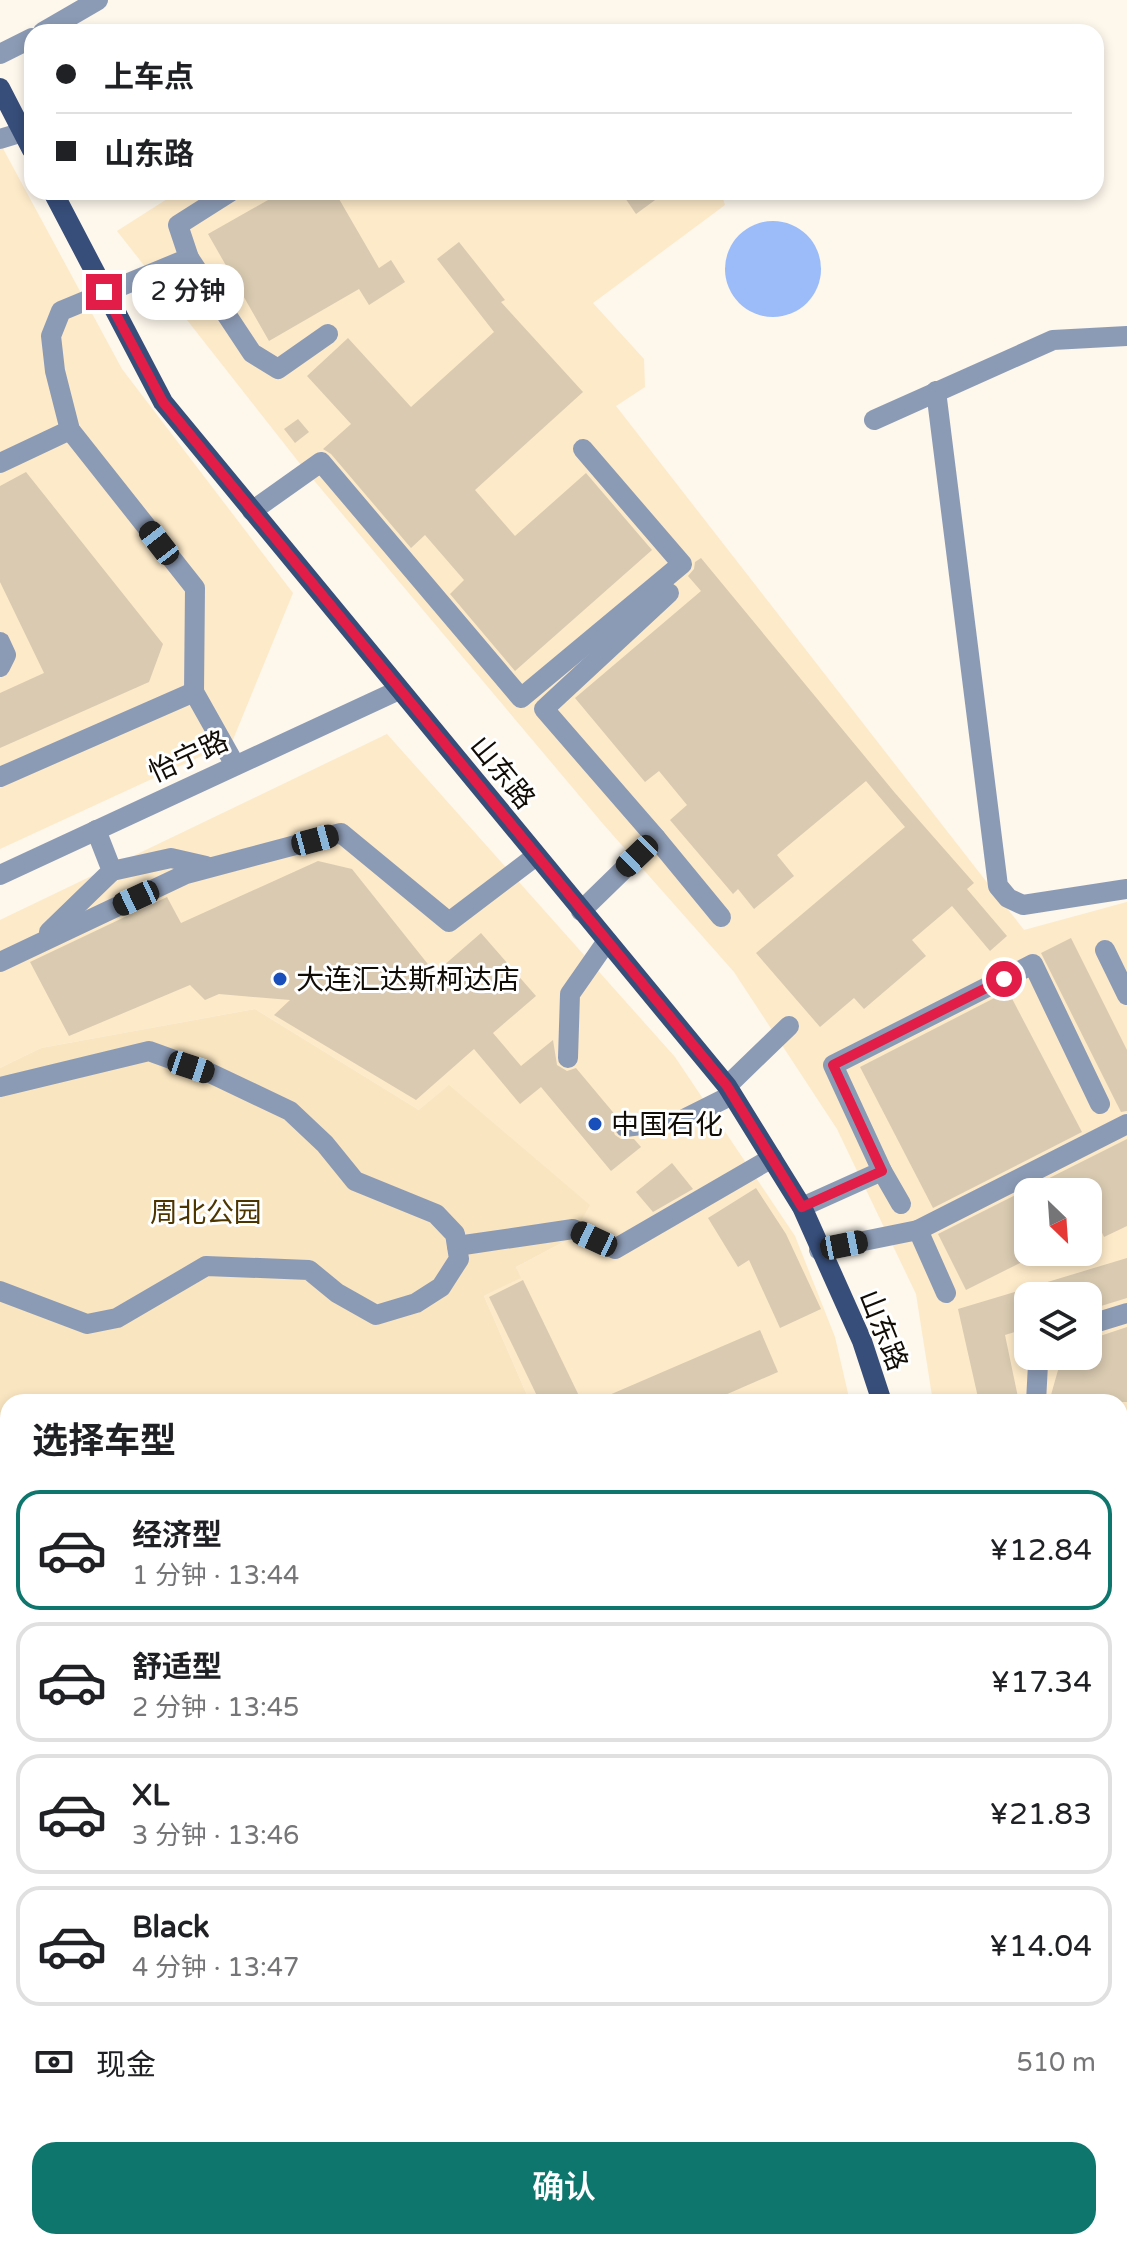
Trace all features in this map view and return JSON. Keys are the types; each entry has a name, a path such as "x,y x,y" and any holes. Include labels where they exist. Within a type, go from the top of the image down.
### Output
{"main road":[{"path":"2,97 24,136"},
{"name":"山东路","path":"57,200 163,402 729,1091 802,1207 862,1341 879,1394"}],"street":[{"path":"57,24 98,0"},
{"path":"0,54 24,42"},
{"path":"0,139 24,141"},
{"path":"217,200 178,225 189,258 252,353 278,369 328,334"},
{"path":"189,258 61,311 51,336 55,371 70,430 195,588 194,692 235,765"},
{"path":"874,420 1053,340 1127,336"},
{"path":"936,391 998,886 1008,898 1023,905 1127,889"},
{"path":"0,463 70,430"},
{"path":"252,511 321,462 521,698 682,564 583,449"},
{"path":"669,593 544,709 721,917"},
{"path":"0,642 6,655 0,667"},
{"name":"怡宁路","path":"0,875 399,690"},
{"path":"0,777 194,692"},
{"path":"96,830 112,871"},
{"path":"0,962 186,874 341,833 449,922 536,856"},
{"path":"581,911 656,838"},
{"path":"35,946 112,871 171,858 211,867"},
{"path":"568,1058 570,994 607,941"},
{"path":"1105,950 1127,995"},
{"path":"901,1204 882,1171 833,1065 1033,964 1100,1104"},
{"path":"625,1127 682,1120 729,1091 789,1026"},
{"path":"0,1087 149,1051 210,1073 290,1111 325,1144 355,1181 436,1214 455,1234 459,1259 441,1287 416,1303 376,1315 337,1293 309,1270 206,1266 117,1318 87,1324 0,1291"},
{"path":"819,1250 918,1230 1127,1124"},
{"path":"457,1246 573,1229 615,1249 772,1158"},
{"path":"802,1207 882,1171"},
{"path":"918,1230 946,1293"},
{"path":"1102,1321 1127,1313"},
{"path":"1036,1394 1038,1370"}],"shaded area":[{"path":"0,143 24,187 24,200 31,200 122,369 293,593 232,742 0,849"},
{"path":"165,200 723,200 725,205 593,303 644,359 645,387 616,406 1024,930 1127,902 1127,1394 932,1394 916,1294 837,1129 734,972 604,825 301,465 117,231"},
{"path":"387,734 675,1057 795,1236 835,1337 848,1394 527,1394 484,1296 520,1278 516,1267 571,1238 419,1110 255,1009 41,1048 0,1068 0,920"}],"green space":[{"name":"周北公园","path":"255,1009 419,1110 449,1085 590,1205 571,1238 516,1267 521,1278 484,1296 527,1394 0,1394 0,1068 41,1048"}],"water":[{"path":"773,221 791,224 807,235 818,251 821,269 818,287 807,303 791,314 773,317 755,314 739,303 728,287 725,269 728,251 739,235 755,224"}],"building":[{"path":"268,200 340,200 379,268 391,260 405,282 369,305 359,289 269,341 208,234"},
{"path":"626,200 655,200 636,214"},
{"path":"459,242 505,300 501,302 583,392 475,490 515,536 586,473 652,550 515,671 450,594 464,580 425,535 411,548 331,454 323,449 351,424 307,376 348,338 411,407 494,332 437,259"},
{"path":"298,419 309,432 295,443 284,429"},
{"path":"26,472 163,644 149,682 0,748 0,693 44,673 0,582 0,486"},
{"path":"701,558 895,793 974,883 967,889 1007,936 990,951 952,906 912,940 926,956 864,1009 854,998 820,1027 756,953 905,827 866,781 777,855 794,876 754,909 738,889 733,894 670,820 687,805 659,771 645,782 575,698 701,591 688,576 695,562"},
{"name":"大连汇达斯柯达店","path":"318,861 352,869 435,973 481,933 536,996 493,1033 521,1066 553,1040 557,1065 567,1071 576,1068 617,1117 612,1128 615,1135 621,1139 634,1139 641,1147 611,1171 541,1087 520,1104 474,1049 416,1100 274,1015 290,1000 219,994 205,1000 190,985 69,1036 30,962 167,897 181,923"},
{"path":"1071,938 1127,1050 1127,1111 1121,1112 1041,953"},
{"path":"1008,991 1082,1132 933,1208 860,1067"},
{"path":"1127,1139 1127,1226 1104,1237 1102,1178 1049,1178"},
{"path":"672,1163 693,1189 653,1212 636,1192"},
{"path":"756,1188 786,1234 821,1309 780,1328 749,1260 738,1267 708,1218"},
{"path":"1014,1196 1014,1266 966,1290 938,1234"},
{"path":"1127,1258 1127,1298 1102,1306 1102,1282 1047,1282"},
{"path":"523,1280 578,1394 536,1394 489,1297"},
{"path":"1014,1292 1014,1332 1005,1335 1017,1394 977,1394 958,1309"},
{"path":"1127,1327 1127,1394 1051,1394 1058,1370 1102,1370 1102,1335"},
{"path":"760,1330 778,1372 727,1394 612,1394"}],"place":[{"name":"大连汇达斯柯达店","path":"280,979"},
{"name":"中国石化","path":"595,1124"}],"route":[{"path":"104,292 163,402 727,1086 802,1207 882,1171 833,1065 1004,979"}]}
